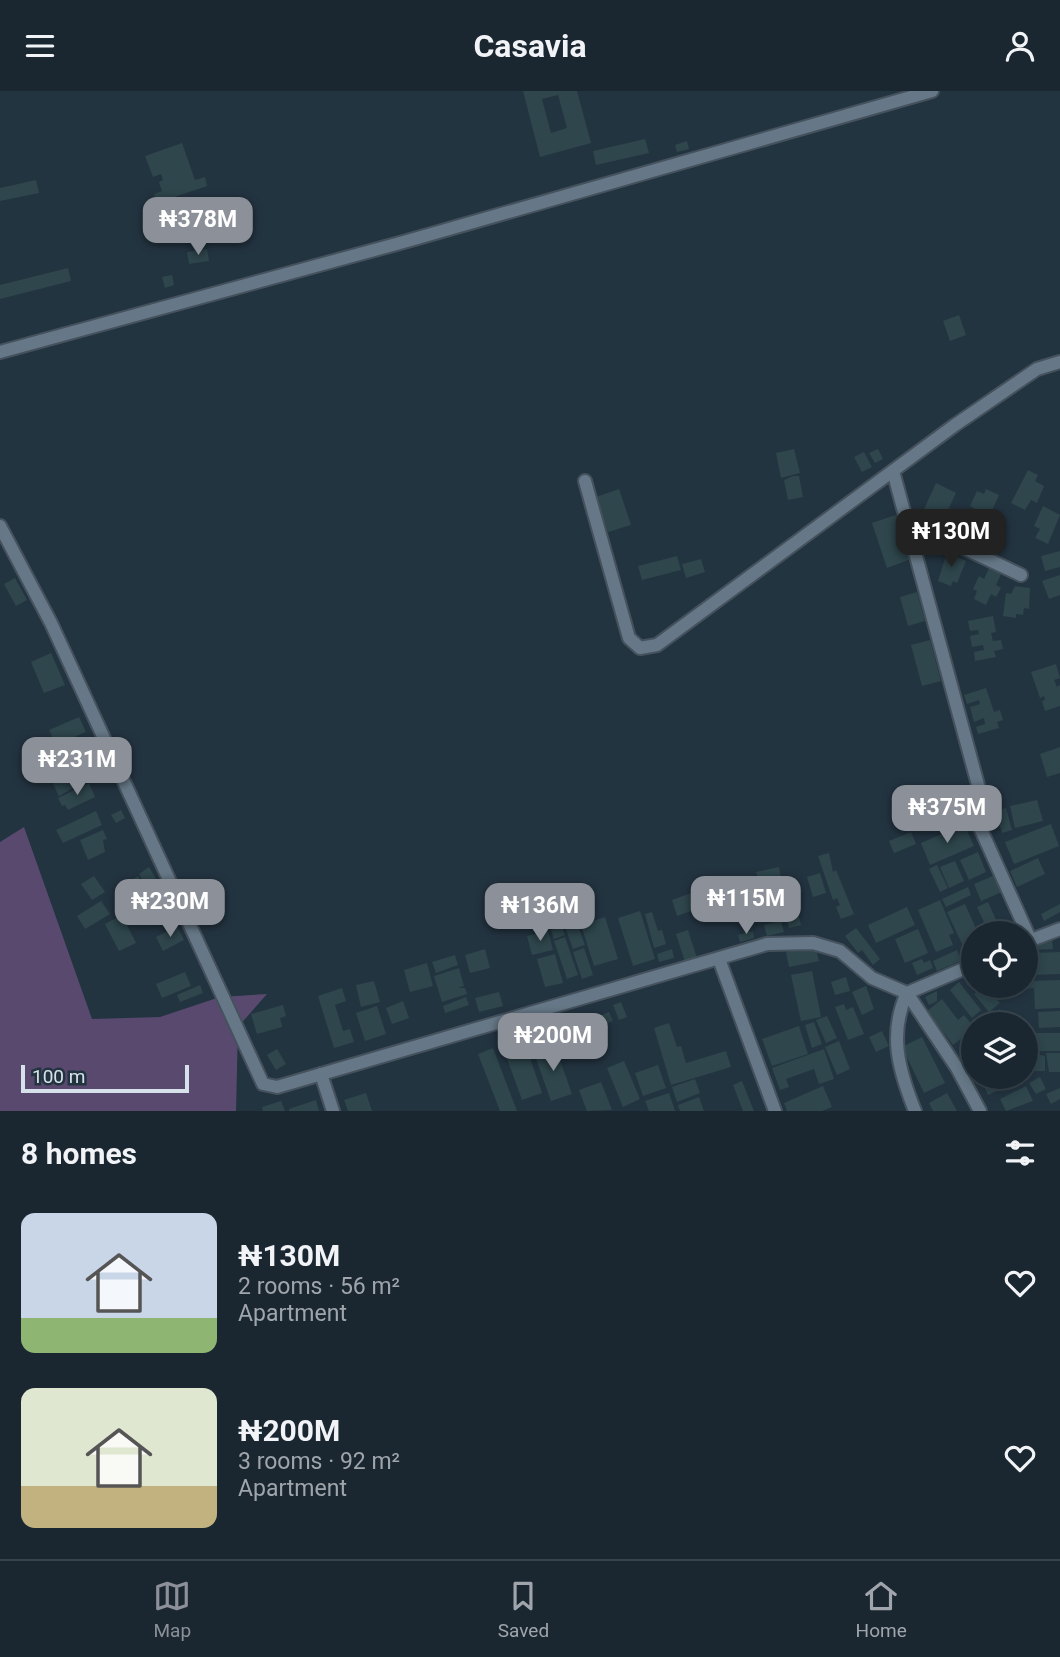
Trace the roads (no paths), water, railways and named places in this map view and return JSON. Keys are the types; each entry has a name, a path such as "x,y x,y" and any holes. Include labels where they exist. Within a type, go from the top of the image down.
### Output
{"street":[{"path":"0,352 400,243 932,91"},
{"path":"585,481 629,638 640,648 657,645 1019,381 1037,369 1060,362"},
{"path":"893,471 981,796"},
{"path":"0,526 51,623 263,1084 277,1087 767,944 813,943 840,951 872,978 907,993 957,1069 980,1111"},
{"path":"915,547 934,540 945,540 1021,575"},
{"path":"978,823 1020,921"},
{"path":"1038,937 1060,929"},
{"path":"719,958 775,1111"},
{"path":"915,1111 897,1058 896,1029 899,1010 907,993 961,970"},
{"path":"321,1074 333,1111"}]}
